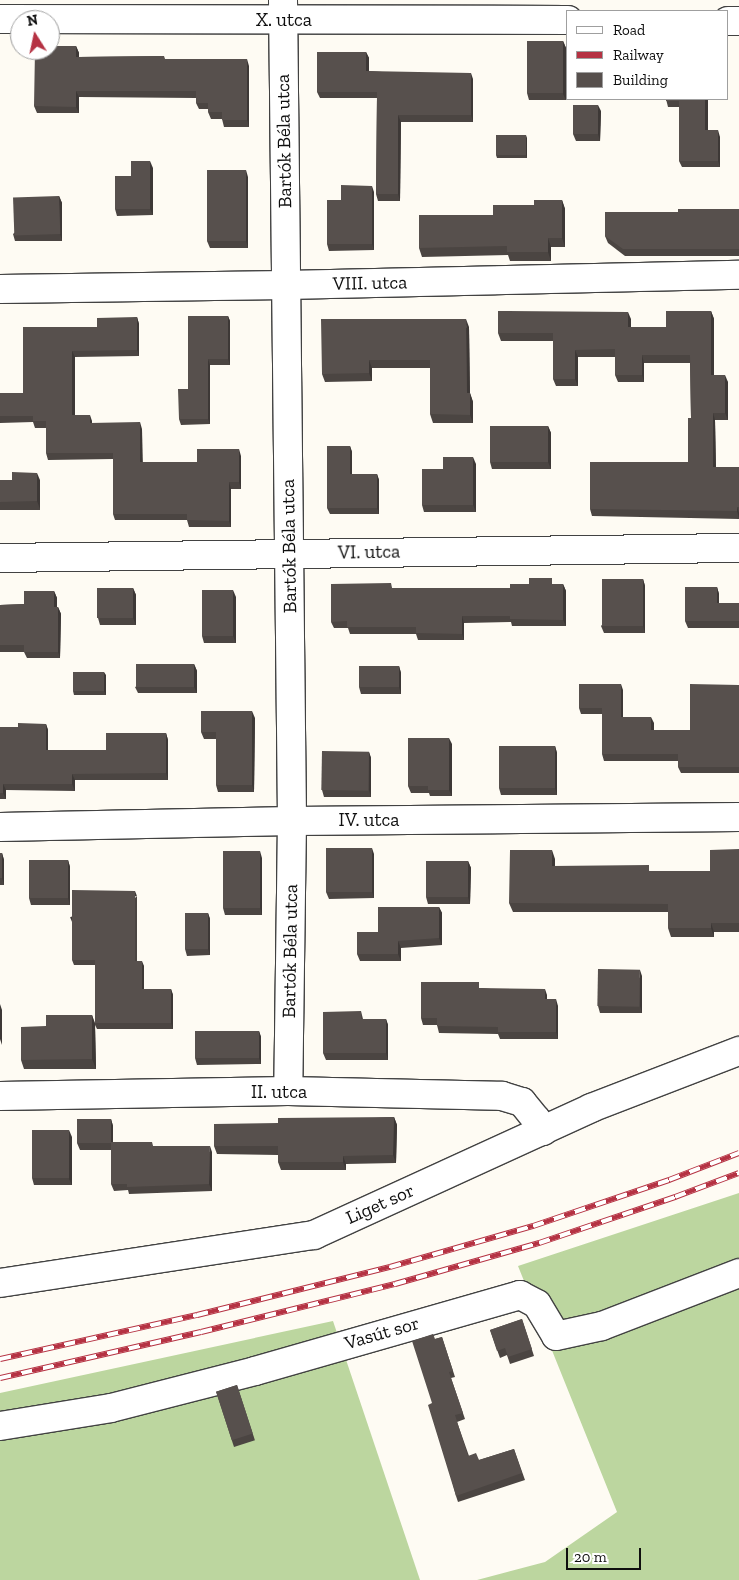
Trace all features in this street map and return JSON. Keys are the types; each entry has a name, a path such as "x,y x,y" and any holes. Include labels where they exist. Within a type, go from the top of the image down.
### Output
{"street":[{"name":"X. utca","path":"0,19 283,10 566,20"},
{"name":"Bartók Béla utca","path":"283,10 292,821 288,1091"},
{"name":"VIII. utca","path":"0,289 739,275"},
{"name":"VI. utca","path":"0,558 290,552 739,548"},
{"name":"IV. utca","path":"0,827 292,821 739,817"},
{"name":"Liget sor","path":"0,1282 314,1235 591,1108 739,1051"},
{"name":"II. utca","path":"0,1096 288,1091 502,1096 522,1102 536,1118 543,1131"},
{"name":"Vasút sor","path":"0,1426 111,1408 255,1371 520,1295 537,1304 556,1336 602,1326 739,1273"}],"green space":[{"path":"739,1193 739,1580 477,1580 545,1562 617,1512 518,1266"},
{"path":"333,1321 420,1580 0,1580 0,1393"}],"building":[{"path":"527,41 563,41 563,93 527,93"},
{"path":"60,46 76,46 76,57 164,56 164,59 247,59 247,120 222,120 222,112 208,112 208,103 196,103 196,91 76,91 76,107 34,106 35,60 60,60"},
{"path":"317,52 366,52 366,71 471,73 471,115 398,115 398,194 376,194 377,92 317,92"},
{"path":"705,100 705,130 718,130 718,161 679,161 679,101 666,101"},
{"path":"573,105 598,105 598,134 573,134"},
{"path":"496,135 526,135 526,155 496,155"},
{"path":"131,161 150,161 150,209 115,209 115,176 131,176"},
{"path":"207,170 246,170 246,241 207,241"},
{"path":"341,185 372,186 372,244 327,244 327,200 341,200"},
{"path":"59,196 60,234 14,236 13,198"},
{"path":"534,200 562,200 562,238 548,238 548,252 507,252 507,246 419,248 419,215 493,215 493,205 534,205"},
{"path":"678,209 739,209 739,249 623,249 605,236 605,212 678,212"},
{"path":"498,311 628,312 628,327 666,327 666,311 711,311 711,375 725,375 725,413 713,413 713,467 739,467 739,507 737,507 737,511 590,509 590,462 688,462 688,418 691,418 690,355 642,355 642,375 615,375 615,349 575,350 575,379 553,379 553,333 498,333"},
{"path":"188,316 228,316 228,359 208,359 208,419 179,419 178,389 188,389"},
{"path":"137,317 137,350 72,351 72,415 90,415 90,423 140,422 140,462 197,462 197,449 239,449 239,482 229,482 229,521 187,520 187,514 113,514 113,453 46,453 46,421 33,421 33,416 0,416 0,393 23,393 23,327 97,327 97,318"},
{"path":"321,319 466,319 467,393 470,393 470,415 430,414 430,360 369,360 369,373 322,374"},
{"path":"490,426 548,426 548,462 490,462"},
{"path":"327,446 350,446 350,474 377,474 377,508 327,508"},
{"path":"443,457 473,457 473,505 422,505 422,469 443,469"},
{"path":"12,472 37,473 37,501 0,502 0,480 12,480"},
{"path":"529,578 552,578 552,584 563,584 563,620 510,619 510,616 462,616 462,634 416,633 416,627 347,627 347,621 331,622 331,584 391,583 391,588 510,588 510,584 529,584"},
{"path":"602,579 643,579 643,626 602,626"},
{"path":"685,587 717,587 717,603 739,603 739,621 685,621"},
{"path":"97,588 133,588 133,618 97,618"},
{"path":"202,590 233,590 233,636 202,636"},
{"path":"24,591 54,591 54,607 58,607 58,652 24,652 24,645 0,645 0,605 24,604"},
{"path":"136,664 194,664 194,687 136,687"},
{"path":"359,666 399,666 399,687 359,687"},
{"path":"73,672 104,672 104,691 73,691"},
{"path":"579,684 621,684 621,717 651,717 651,730 690,730 690,684 739,685 739,767 678,767 678,754 602,754 602,708 579,708"},
{"path":"201,711 252,711 252,785 216,785 216,732 201,732"},
{"path":"18,723 46,724 46,750 106,750 106,733 166,733 166,773 72,774 72,784 3,784 3,793 0,793 0,727 18,727"},
{"path":"408,738 449,738 449,790 428,790 428,786 408,786"},
{"path":"499,746 555,746 555,788 499,788"},
{"path":"322,751 369,752 368,791 321,790"},
{"path":"326,848 372,848 372,892 326,892"},
{"path":"739,849 739,923 711,923 711,928 668,928 668,904 509,903 510,850 552,850 552,866 649,865 649,871 710,871 710,850"},
{"path":"223,851 260,851 260,908 223,908"},
{"path":"0,853 2,853 2,878 0,878"},
{"path":"29,860 68,860 68,898 29,898"},
{"path":"426,861 468,861 468,897 426,897"},
{"path":"72,890 135,891 135,961 142,961 142,989 171,989 171,1023 95,1023 95,960 72,960"},
{"path":"378,907 439,907 439,938 398,941 398,954 357,954 357,932 378,932"},
{"path":"185,913 208,913 208,949 185,949"},
{"path":"598,969 640,970 639,1007 597,1006"},
{"path":"421,982 479,982 479,988 545,989 545,999 556,999 556,1032 498,1032 498,1027 437,1026 437,1018 421,1018"},
{"path":"361,1011 361,1019 386,1019 386,1053 323,1053 323,1012"},
{"path":"46,1015 92,1015 92,1059 21,1060 21,1027 46,1026"},
{"path":"195,1031 259,1031 259,1058 195,1058"},
{"path":"394,1117 393,1155 343,1156 343,1162 278,1162 278,1146 214,1146 214,1124 278,1123 278,1118"},
{"path":"77,1119 111,1119 111,1143 77,1143"},
{"path":"32,1130 69,1130 69,1178 32,1178"},
{"path":"111,1142 152,1142 152,1146 210,1146 209,1184 127,1187 127,1184 111,1184"},
{"path":"522,1319 532,1349 508,1357 505,1348 497,1351 490,1330"},
{"path":"433,1334 435,1339 442,1337 453,1371 449,1372 463,1413 455,1415 468,1456 476,1453 479,1460 514,1449 522,1473 456,1496 428,1405 432,1403 412,1341"},
{"path":"237,1385 253,1434 232,1440 216,1392"}],"railway":[{"path":"0,1359 197,1315 390,1267 533,1226 669,1180 739,1153"},
{"path":"0,1378 201,1332 395,1284 539,1243 675,1197 739,1173"}]}
